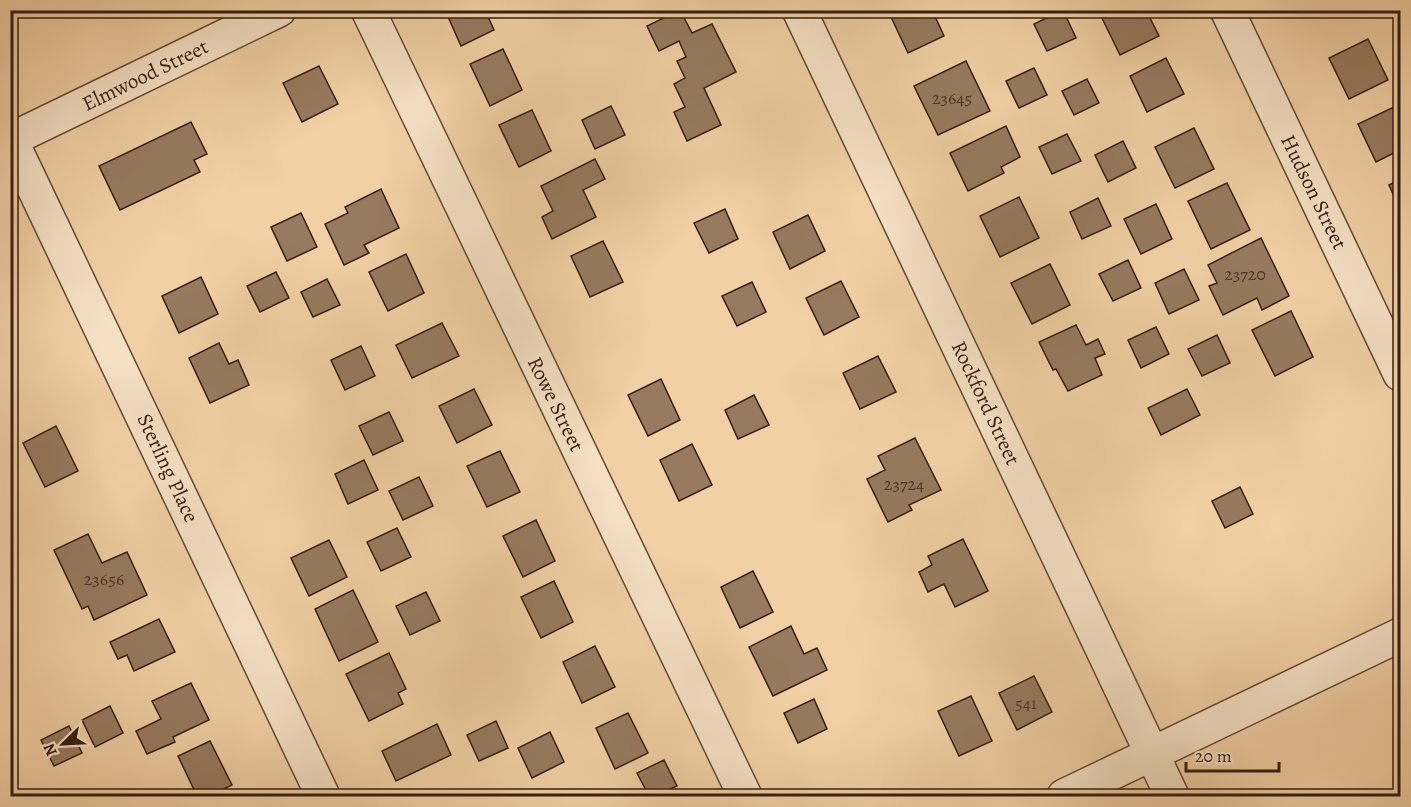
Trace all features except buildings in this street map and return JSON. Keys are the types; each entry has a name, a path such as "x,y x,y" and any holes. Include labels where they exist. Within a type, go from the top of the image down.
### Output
{"street":[{"name":"Elmwood Street","path":"11,140 279,10"},
{"name":"Rowe Street","path":"368,10 744,796"},
{"name":"Rockford Street","path":"799,10 1172,796"},
{"name":"Hudson Street","path":"1227,10 1401,374"},
{"name":"Sterling Place","path":"11,140 323,796"},
{"path":"1064,796 1401,635"}]}
